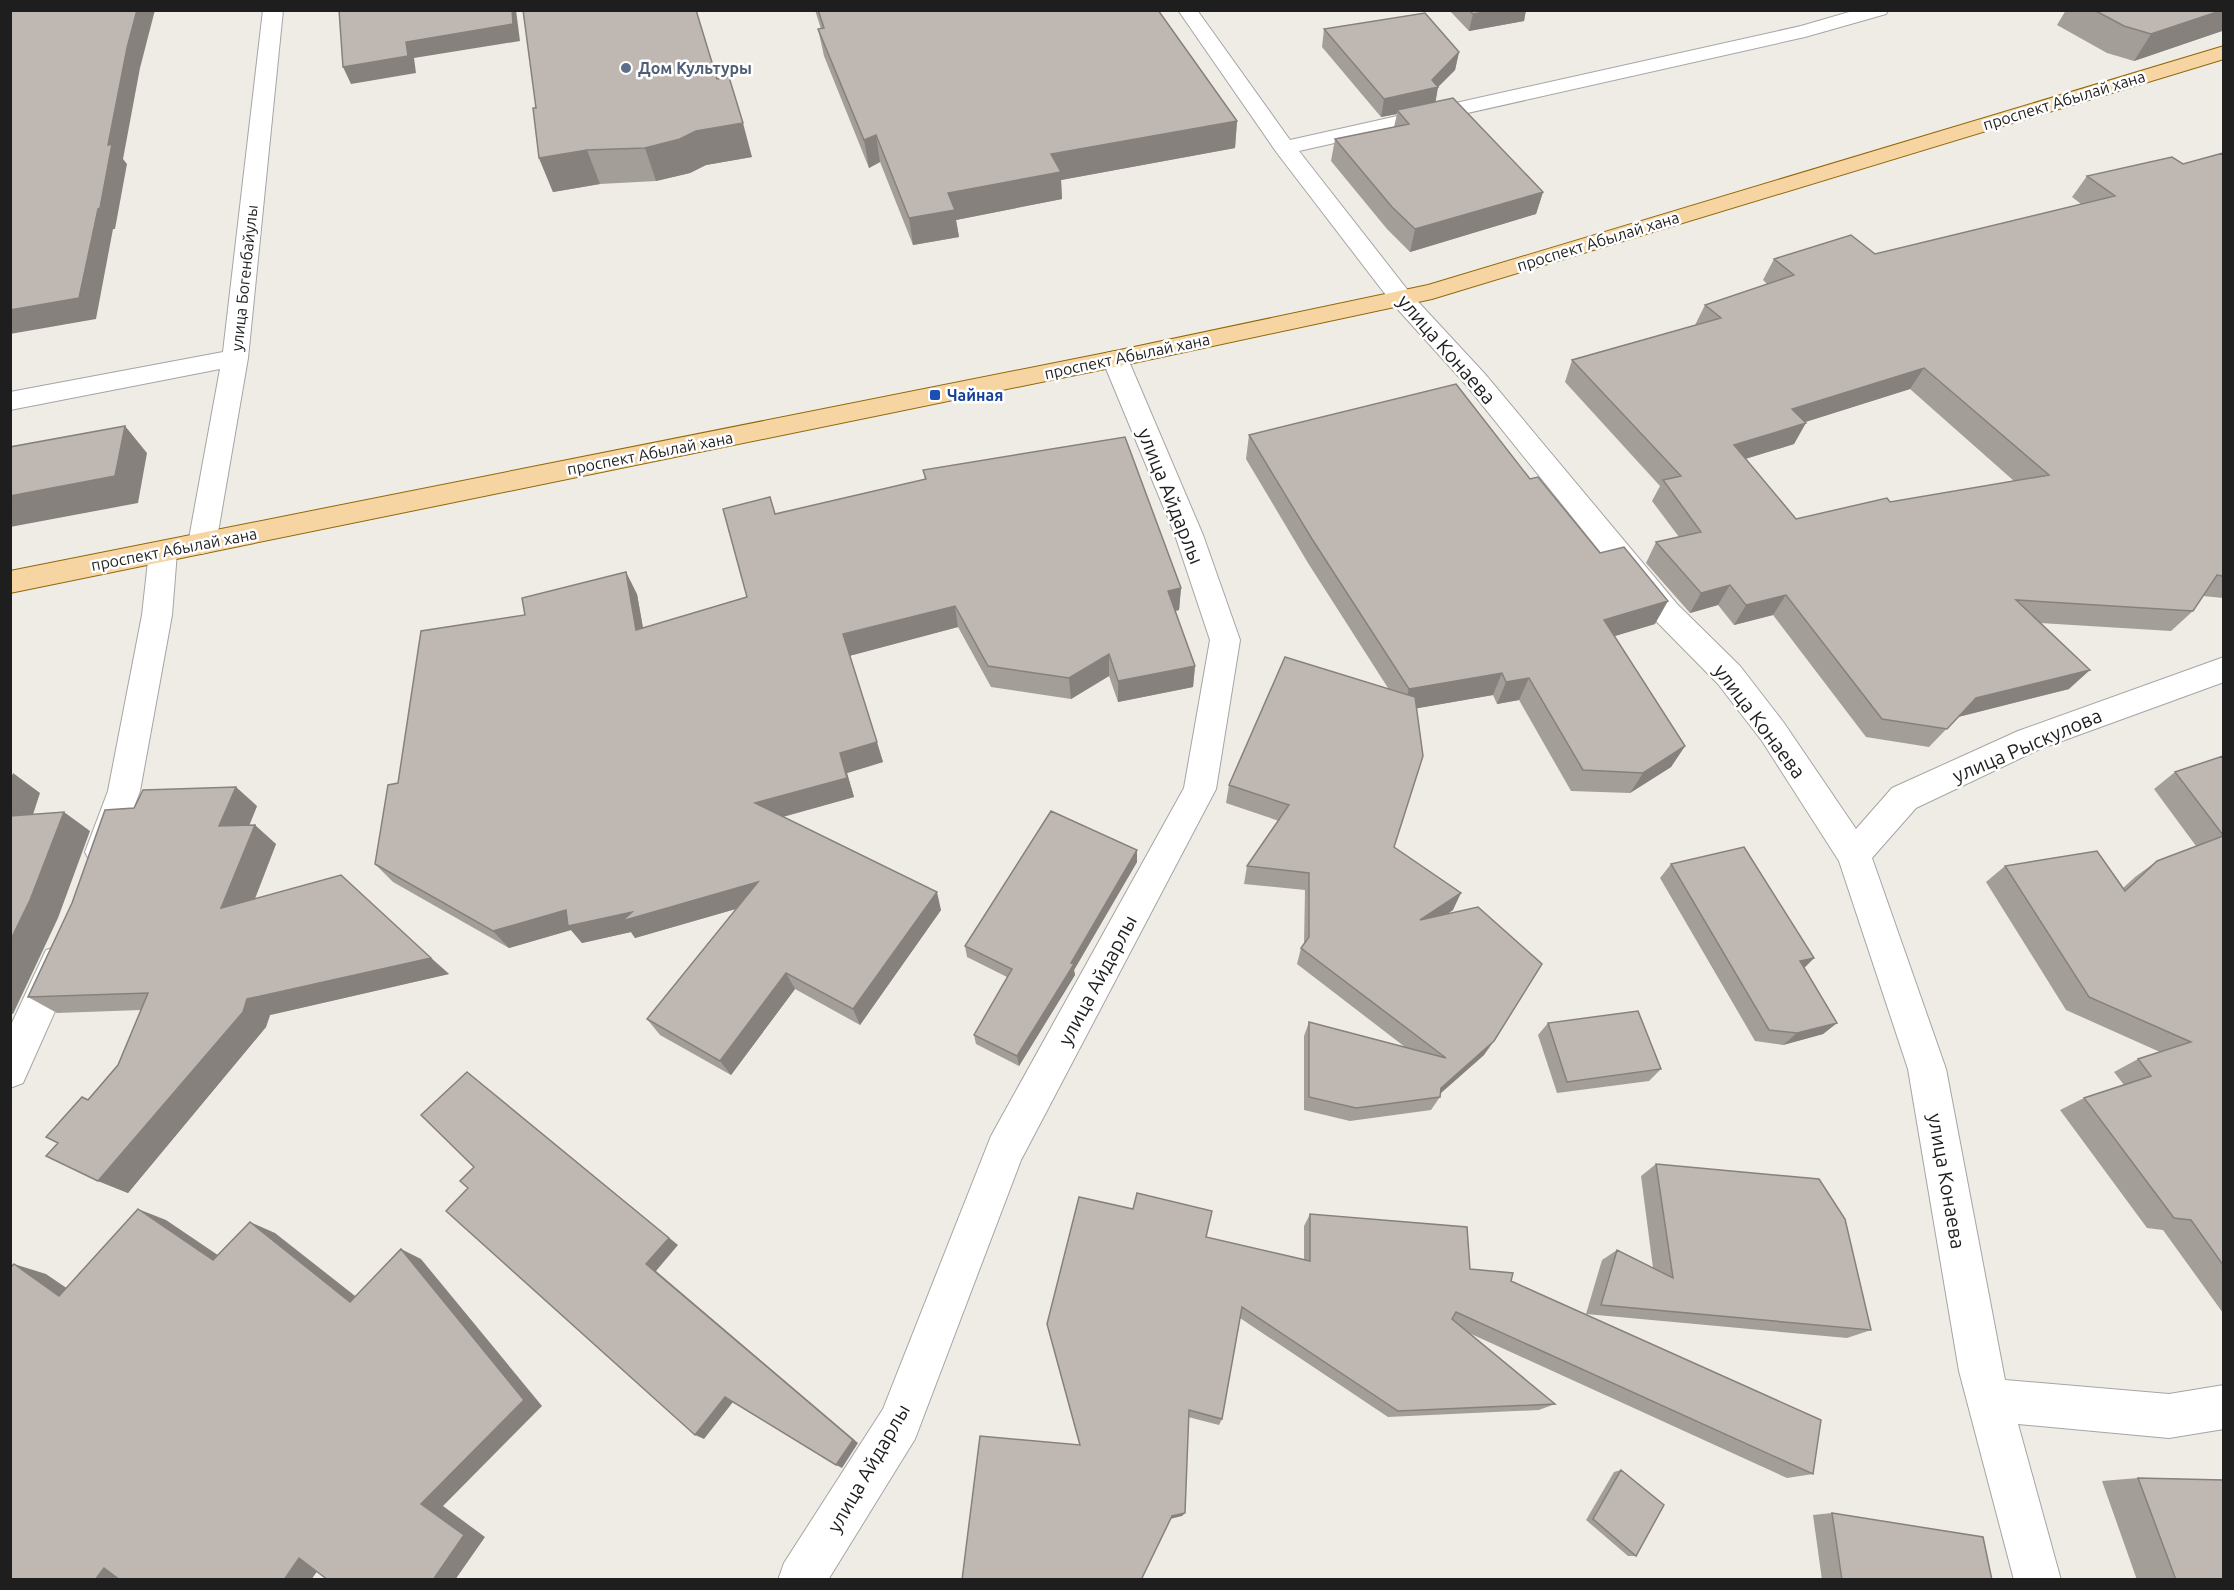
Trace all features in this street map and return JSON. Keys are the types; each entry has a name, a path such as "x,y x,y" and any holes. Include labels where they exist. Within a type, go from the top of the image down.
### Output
{"main road":[{"name":"проспект Абылай хана","path":"10,582 1115,359 1432,292 2223,52"}],"street":[{"name":"улица Богенбайулы","path":"202,544 235,358 273,10"},
{"name":"улица Конаева","path":"1187,10 1285,148 1401,298 1476,380 1666,612 1729,675 1773,732 1854,855 1927,1069 1980,1371 2038,1580"},
{"path":"1285,148 1793,33 1879,10"},
{"path":"10,401 235,358"},
{"name":"улица Айдарлы","path":"801,1580 899,1423 1005,1150 1200,789 1225,640 1189,535 1115,359"},
{"path":"93,876 124,791 157,615 163,552"},
{"name":"улица Рыскулова","path":"1854,855 1904,798 2029,740 2223,669"},
{"path":"10,1070 73,930"},
{"path":"1989,1400 2169,1416 2223,1407"}],"building":[{"path":"10,10 137,10 108,145 112,144 100,208 79,298 10,310"},
{"path":"339,10 512,10 513,24 406,42 408,56 343,67"},
{"name":"Дом Культуры","path":"523,10 696,10 717,79 729,77 743,123 696,131 680,139 645,148 587,150 539,158 533,108 536,108"},
{"path":"818,10 1158,10 1237,121 1051,154 1061,172 948,193 955,210 909,218 876,135 864,140 818,29 824,28"},
{"path":"1469,10 1496,10 1473,14"},
{"path":"2094,10 2223,10 2151,34 2124,26"},
{"path":"1425,13 1459,52 1432,80 1438,87 1384,99 1324,29"},
{"path":"1453,98 1543,192 1415,229 1392,207 1335,139 1409,124 1397,110"},
{"path":"2223,153 2223,576 2217,575 2193,611 2016,600 2090,670 1976,698 1947,729 1882,719 1786,595 1746,605 1730,585 1701,593 1656,542 1701,532 1663,480 1681,476 1572,360 1721,318 1705,305 1794,275 1774,259 1851,235 1875,254 2115,196 2087,176 2172,157 2183,164","holes":["1924,368 2049,475 1890,502 1887,498 1796,519 1734,445 1806,423 1792,409"]},
{"path":"1456,384 1530,479 1538,477 1600,553 1624,547 1668,601 1604,620 1685,746 1643,773 1583,770 1529,678 1506,682 1502,673 1409,689 1312,539 1249,435"},
{"path":"125,426 115,476 10,496 10,447"},
{"path":"1125,437 1181,588 1168,591 1195,666 1118,681 1109,654 1069,678 988,666 955,606 843,634 877,742 840,753 847,778 755,803 937,892 853,1009 786,973 720,1061 647,1019 758,882 622,921 632,912 568,926 566,910 493,931 375,864 388,785 398,783 421,631 525,615 522,598 626,572 636,630 747,597 723,509 770,497 775,514 926,479 923,470"},
{"path":"1285,657 1415,697 1423,756 1394,847 1461,893 1420,920 1478,907 1542,964 1494,1041 1441,1088 1440,1097 1356,1108 1309,1097 1309,1022 1446,1058 1301,948 1309,937 1309,873 1247,866 1289,805 1229,785"},
{"path":"2223,756 2223,835 2175,772"},
{"path":"236,787 219,826 255,825 221,908 341,875 431,958 247,999 243,1012 98,1181 46,1156 58,1143 46,1137 82,1097 88,1100 118,1065 148,993 28,997 72,903 105,810 134,808 143,790"},
{"path":"1051,811 1137,850 1071,963 1074,964 1017,1056 974,1035 1012,969 965,946"},
{"path":"64,812 30,900 10,941 10,816"},
{"path":"2223,836 2223,1265 2191,1220 2174,1218 2084,1098 2151,1076 2138,1059 2191,1042 2089,997 2005,866 2097,851 2125,891 2157,861"},
{"path":"1744,847 1814,958 1800,961 1837,1023 1797,1033 1769,1030 1671,864"},
{"path":"1638,1011 1661,1069 1567,1082 1548,1023"},
{"path":"467,1072 669,1238 646,1264 853,1440 836,1465 725,1397 695,1435 446,1211 468,1188 460,1181 474,1167 421,1115"},
{"path":"1656,1164 1819,1179 1845,1219 1871,1330 1601,1305 1617,1250 1673,1278"},
{"path":"1137,1193 1212,1211 1206,1237 1310,1261 1310,1214 1467,1227 1470,1269 1513,1273 1511,1281 1821,1420 1813,1474 1456,1312 1452,1319 1555,1404 1398,1411 1242,1307 1222,1419 1189,1410 1185,1513 1172,1516 1141,1580 962,1580 980,1436 1080,1445 1047,1324 1079,1197 1133,1209"},
{"path":"138,1209 213,1260 250,1222 350,1302 401,1249 524,1400 421,1504 464,1535 433,1580 328,1580 299,1558 284,1580 120,1580 104,1568 95,1580 10,1580 10,1268 14,1264 59,1296"},
{"path":"1621,1470 1664,1505 1636,1556 1593,1519"},
{"path":"2138,1478 2223,1480 2223,1580 2176,1580"},
{"path":"1832,1513 1983,1537 1992,1580 1842,1580"}],"place":[{"name":"Дом Культуры","path":"626,68"},
{"name":"Чайная","path":"935,395"}]}
